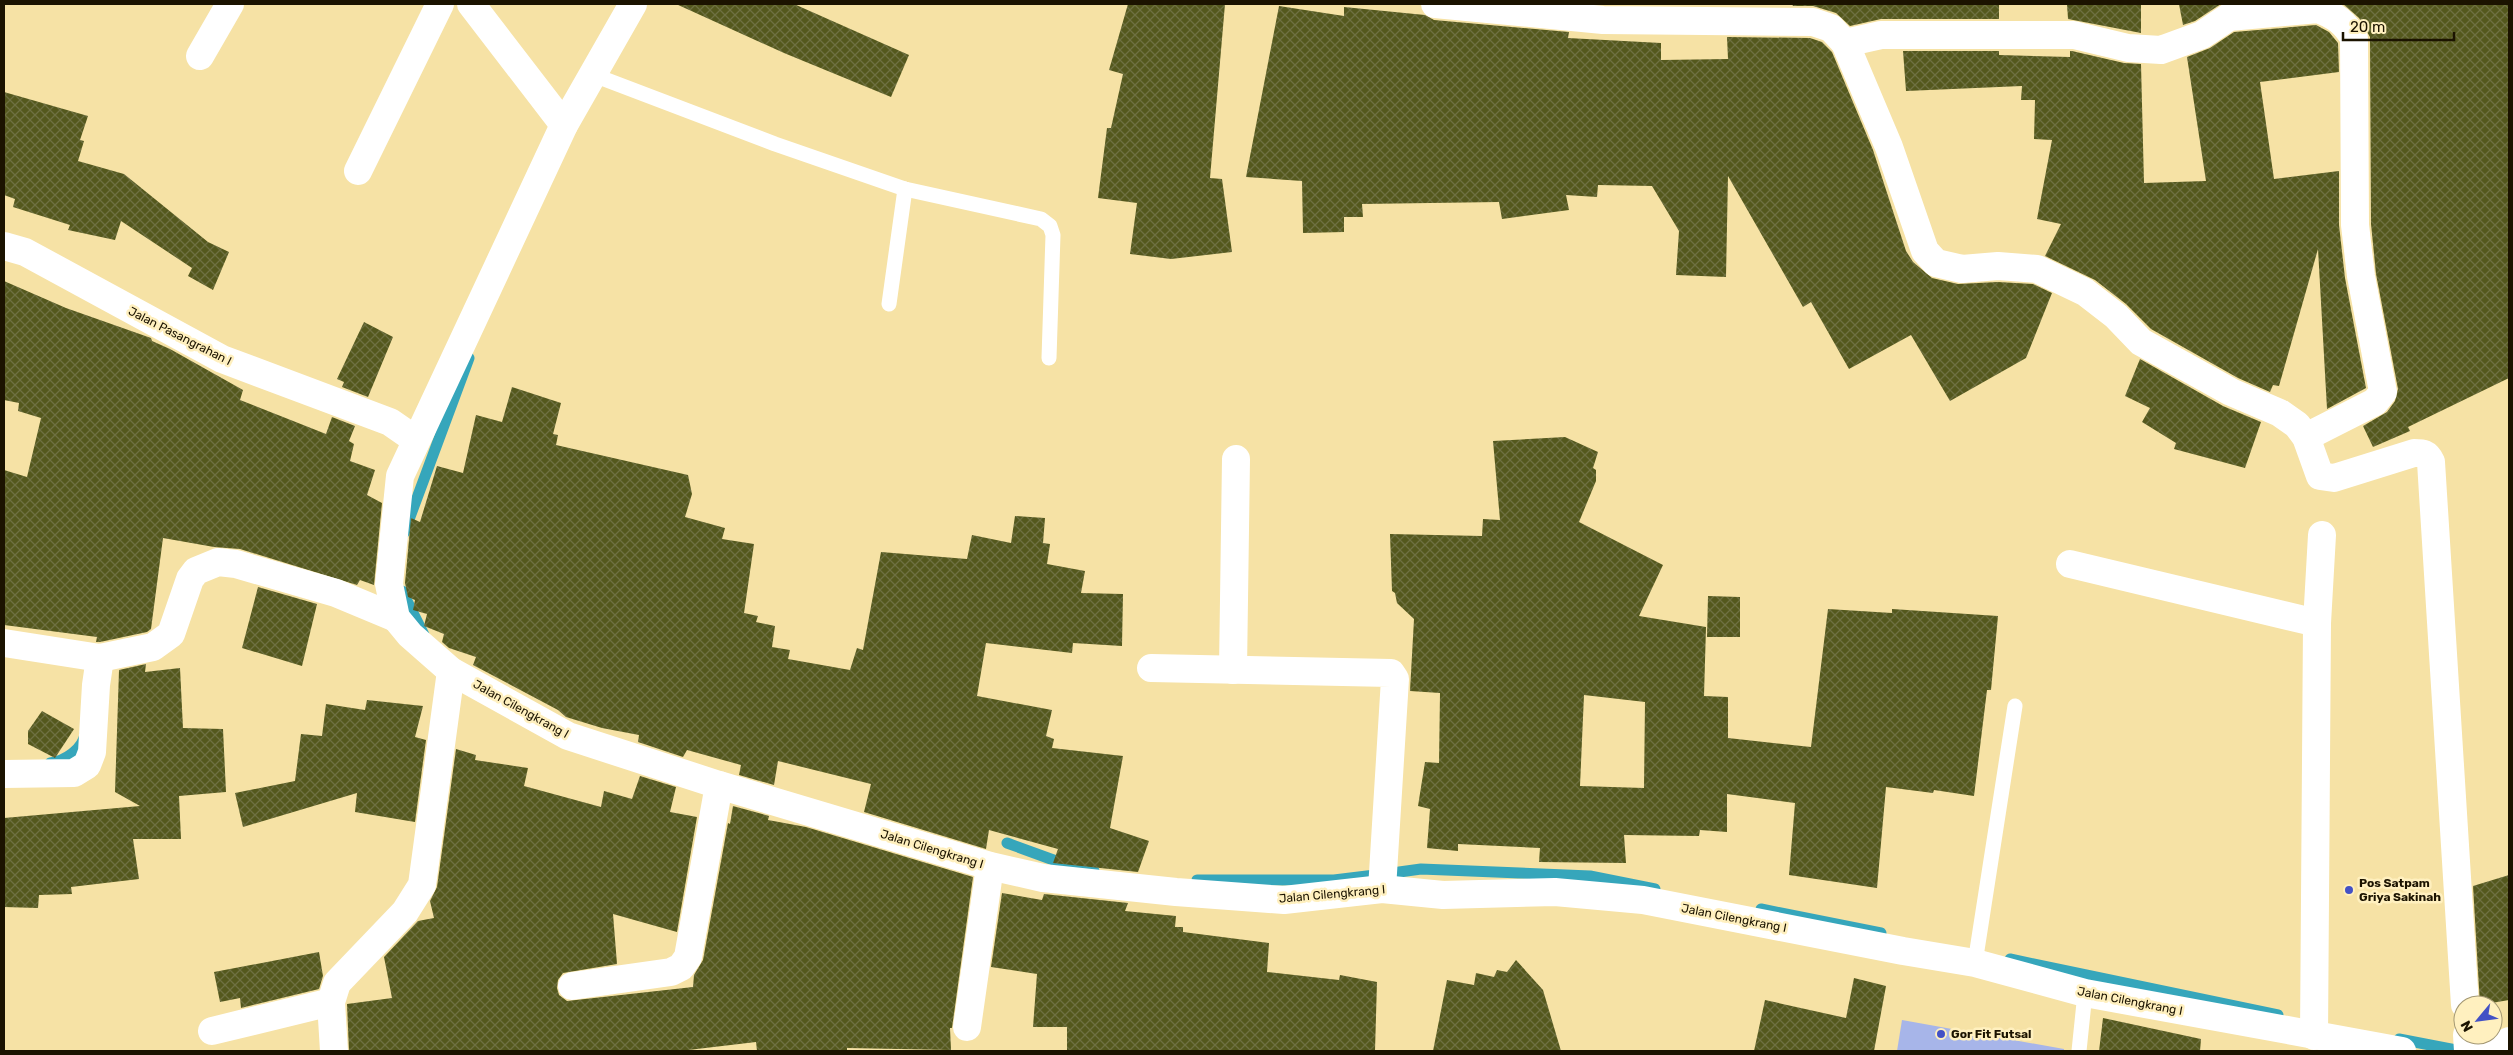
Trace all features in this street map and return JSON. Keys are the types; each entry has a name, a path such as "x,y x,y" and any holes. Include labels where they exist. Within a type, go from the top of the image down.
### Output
{"street":[{"path":"200,56 230,4"},
{"path":"358,171 440,4"},
{"path":"471,4 564,125"},
{"path":"396,618 389,584 400,476 564,125 591,74 633,4"},
{"path":"1435,4 1603,20 1770,12 1831,28 1845,43 1889,147 1926,251 1936,262 1962,269 1998,266 2037,269 2085,292 2116,316 2141,342 2232,392 2280,413 2297,425 2306,437 2320,476 2334,478 2414,453 2423,453 2428,456 2431,462 2464,995"},
{"path":"1845,43 1881,35 2074,35 2128,48 2161,50 2202,35 2229,18 2318,9 2332,14 2347,26 2354,38 2355,53 2356,225 2362,276 2383,392 2375,402 2306,437"},
{"name":"Jalan Pasangrahan I","path":"4,246 25,252 222,359 390,422 416,440"},
{"path":"1233,670 1236,459"},
{"path":"2314,1036 2317,623 2322,535"},
{"path":"4,643 100,658 153,647 168,637 190,579 196,571 218,562 236,564 336,593 396,618"},
{"path":"2070,564 2317,623"},
{"name":"Jalan Cilengkrang I","path":"396,618 410,636 450,671 568,736 719,785 990,866 1043,878 1176,892 1284,900 1382,889 1442,894 1555,892 1643,900 1903,951 1975,963 2085,993 2402,1051"},
{"path":"4,774 74,773 87,766 92,752 96,685 100,658"},
{"path":"1151,668 1391,673 1394,676 1382,889"},
{"path":"334,1051 331,1002 337,983 345,972 405,912 422,885 450,671"},
{"path":"572,986 671,972 681,967 688,957 719,785"},
{"path":"967,1028 990,866"},
{"path":"212,1031 331,1002"},
{"path":"2491,1051 2509,1041"}],"lane":[{"path":"591,74 775,144 905,189 1041,219 1050,226 1053,234 1049,358"},
{"path":"889,304 905,189"},
{"path":"1975,963 2015,706"},
{"path":"2079,1051 2085,993"}],"shaded area":[{"name":"Gor Fit Futsal","path":"1902,1020 2064,1049 2064,1051 1897,1051"}],"building":[{"path":"676,4 794,4 909,55 891,97 784,53"},
{"path":"1128,4 1225,4 1210,178 1222,179 1232,252 1171,259 1130,254 1137,203 1098,198 1107,128 1111,128 1123,74 1109,70"},
{"path":"1792,4 1999,4 1999,19 1881,19 1850,26 1836,13 1813,6 1793,6"},
{"path":"2067,4 2141,4 2141,33 2068,19"},
{"path":"2179,4 2221,4 2195,21 2183,25"},
{"path":"2343,4 2509,4 2509,378 2408,427 2410,431 2373,447 2363,426 2387,412 2395,401 2398,389 2376,274 2371,224 2370,37 2359,18"},
{"path":"1279,6 1344,16 1344,7 1425,15 1434,20 1569,32 1568,38 1661,43 1661,60 1728,59 1727,37 1810,38 1822,42 1832,52 1873,150 1906,251 1913,262 1932,278 1958,284 1998,282 2033,284 2052,293 2026,358 1950,401 1911,335 1849,369 1811,302 1803,307 1728,176 1726,277 1676,275 1679,231 1652,186 1598,185 1597,197 1566,195 1569,210 1502,219 1499,202 1362,204 1363,217 1344,217 1344,232 1303,233 1302,181 1246,177"},
{"path":"2316,25 2329,32 2338,43 2339,72 2260,82 2274,179 2339,171 2339,225 2345,278 2366,388 2327,409 2318,249 2279,386 2273,385 2270,392 2238,378 2151,329 2126,304 2095,280 2045,256 2061,224 2037,219 2052,140 2034,139 2035,100 2021,100 2022,86 1906,91 1903,51 1999,51 1999,55 2070,57 2070,51 2072,51 2124,63 2141,64 2144,183 2206,181 2187,57 2210,48 2234,32"},
{"path":"4,92 88,116 80,140 84,141 78,161 124,174 208,242 229,252 213,290 188,276 192,268 121,221 115,240 68,230 70,225 13,207 15,199 4,195"},
{"path":"4,281 66,308 151,338 152,341 243,390 240,400 326,434 332,417 355,426 349,441 354,444 350,461 375,470 367,495 382,503 374,585 360,580 357,585 240,549 214,547 163,538 151,629 147,632 96,642 97,637 4,625 4,470 27,477 41,418 18,411 19,403 4,400"},
{"path":"364,322 393,337 368,397 342,387 344,382 337,379"},
{"path":"2140,359 2223,406 2261,422 2245,468 2174,449 2176,443 2142,422 2150,408 2125,396"},
{"path":"512,387 561,403 553,434 558,435 556,445 688,475 692,494 685,517 725,528 722,539 754,544 744,613 758,616 756,622 775,626 772,647 790,650 788,659 850,670 857,648 863,650 881,552 967,559 972,535 1011,543 1015,516 1045,518 1043,543 1050,544 1047,564 1085,571 1081,593 1123,594 1122,646 1073,643 1072,653 986,643 977,696 1052,710 1046,736 1054,739 1052,748 1123,756 1110,828 1149,841 1138,872 1053,863 1058,849 989,830 986,849 864,812 871,784 778,761 774,785 739,775 741,765 687,750 683,757 638,742 639,735 602,728 566,717 558,710 473,665 476,657 449,648 442,642 444,634 424,626 427,614 413,610 415,600 408,597 405,583 411,518 420,522 437,466 463,473 476,415 502,422"},
{"path":"1565,437 1598,452 1593,468 1596,470 1596,481 1579,522 1663,565 1639,616 1706,627 1704,696 1728,697 1728,738 1811,747 1828,609 1892,613 1892,609 1998,616 1991,690 1987,690 1974,796 1934,790 1933,793 1886,787 1877,888 1789,875 1795,803 1727,794 1727,832 1700,830 1699,836 1624,835 1626,863 1539,862 1540,848 1458,844 1458,851 1427,848 1430,809 1418,806 1425,762 1439,763 1440,693 1410,691 1414,619 1397,603 1395,593 1392,591 1390,534 1482,536 1483,519 1500,520 1493,441","holes":["1584,695 1645,702 1644,788 1580,786"]},
{"path":"258,587 317,604 302,666 242,648"},
{"path":"1708,596 1740,597 1740,637 1707,637"},
{"path":"146,664 145,672 180,668 183,728 223,729 226,792 179,796 181,839 133,839 139,879 71,887 72,894 39,895 38,908 4,907 4,818 140,806 115,792 119,670"},
{"path":"367,700 423,706 415,737 426,740 415,822 355,812 357,793 243,827 235,793 295,781 301,734 322,736 326,704 365,710"},
{"path":"42,711 74,729 55,758 28,744 28,731"},
{"path":"456,749 476,755 475,760 528,768 524,786 601,807 604,791 632,799 640,776 676,787 670,812 697,817 677,932 613,914 617,964 563,973 558,980 557,988 559,995 567,1001 693,987 694,975 703,960 728,823 730,824 733,806 769,816 768,820 806,827 973,877 952,1028 950,1028 951,1050 847,1048 847,1051 757,1051 756,1042 680,1051 349,1051 347,1004 392,998 384,957 418,921 434,918 430,901 437,887"},
{"path":"2509,875 2509,1000 2503,1001 2503,995 2479,995 2473,886"},
{"path":"1002,893 1042,900 1044,894 1128,903 1125,911 1176,916 1175,927 1183,927 1183,932 1269,943 1267,972 1339,980 1340,975 1377,982 1375,1051 1067,1051 1067,1027 1033,1027 1037,974 991,967"},
{"path":"319,952 323,976 319,989 241,1008 240,998 220,1002 214,972"},
{"path":"1516,960 1543,990 1561,1051 1433,1051 1447,980 1474,985 1476,973 1494,977 1497,970 1507,972"},
{"path":"1854,978 1886,986 1874,1051 1754,1051 1765,1000 1846,1018"},
{"path":"2103,1018 2201,1039 2200,1051 2099,1051"}],"waterway":[{"path":"404,533 469,358"},
{"path":"402,591 424,635"},
{"path":"50,763 62,760 77,749 81,745 85,734"},
{"path":"1007,843 1070,866 1094,871"},
{"path":"1392,873 1421,869 1590,876 1655,889"},
{"path":"1197,880 1334,880 1375,875"},
{"path":"1761,909 1881,933"},
{"path":"2010,959 2278,1015"},
{"path":"2399,1039 2456,1050 2466,1048"}],"place":[{"name":"Pos Satpam Griya Sakinah","path":"2349,890"},
{"name":"Gor Fit Futsal","path":"1941,1034"}]}
